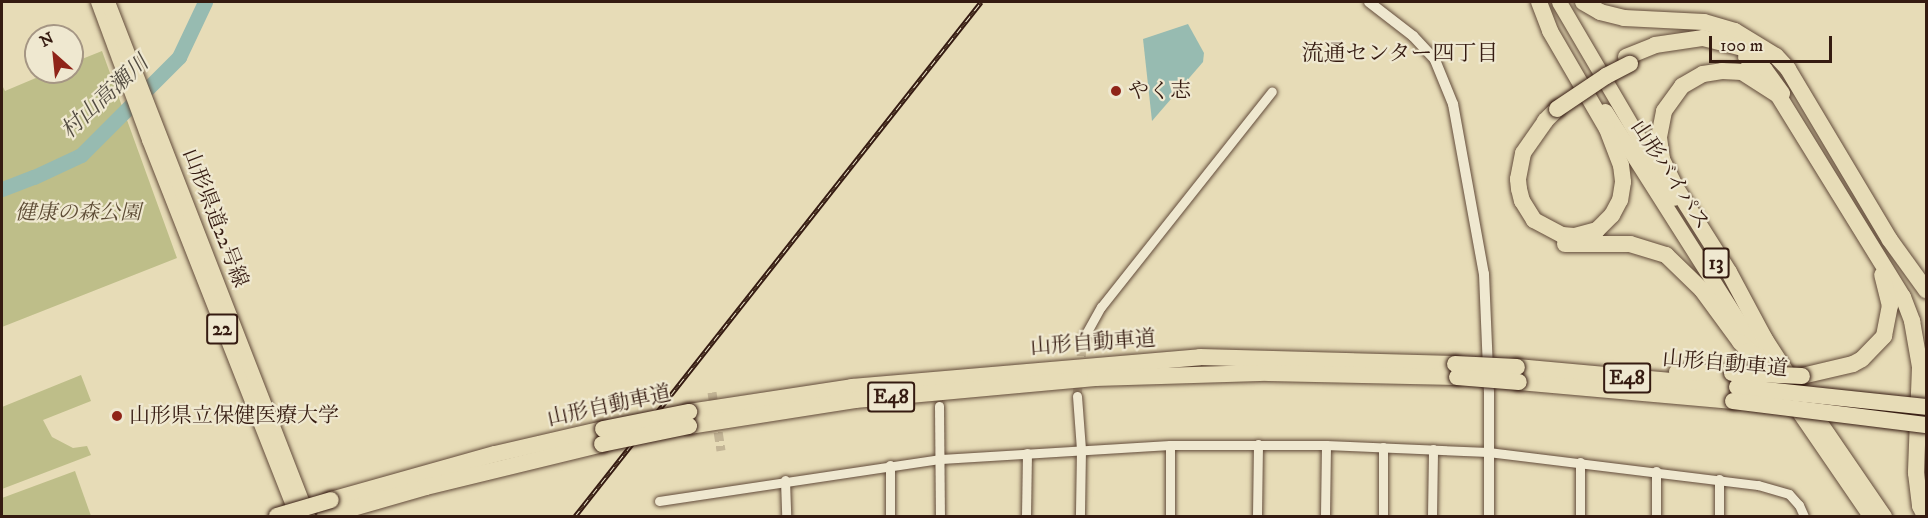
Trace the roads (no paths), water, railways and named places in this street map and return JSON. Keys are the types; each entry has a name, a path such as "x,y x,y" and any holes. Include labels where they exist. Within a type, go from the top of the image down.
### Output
{"highway":[{"path":"1541,2 1550,31 1607,129 1621,165 1623,183 1620,200 1612,215 1597,230 1574,236 1562,235 1541,226 1525,207 1519,189 1518,179 1523,153 1555,106"},
{"name":"山形バイパス","path":"1541,2 1575,64 1765,350 1870,516"},
{"name":"山形バイパス","path":"1559,2 1765,350 1884,516"},
{"path":"1583,2 1600,12 1624,18 1704,22 1735,31 1776,56 1890,240 1926,290"},
{"path":"1765,350 1740,342 1702,290 1666,255 1630,244 1580,246 1558,243 1530,229 1520,216 1508,186 1512,158 1528,128 1555,106 1655,45 1672,41 1703,38 1732,44 1756,53 1770,63 1810,108"},
{"path":"1628,61 1672,49 1704,46 1740,54 1765,70 1776,81 1798,126"},
{"path":"1765,350 1729,272 1664,165 1659,137 1660,123 1670,101 1682,86 1703,74 1722,70 1742,72 1778,95 1904,297 1918,345 1920,367 1916,473 1920,506 1925,516"},
{"path":"1734,387 1802,376 1853,364 1862,359 1884,336 1889,317 1889,294 1863,231"},
{"path":"1890,240 1918,314 1926,372"},
{"name":"山形自動車道","path":"277,516 330,510 483,457 852,387 1200,357 1734,387 1926,407"},
{"name":"山形自動車道","path":"1734,387 1926,425"},
{"path":"1926,397 1923,466 1926,493"}],"main road":[{"name":"山形県道22号線","path":"98,2 165,148 308,516"},
{"name":"山形県道22号線","path":"108,2 149,140 297,516"}],"street":[{"path":"1369,2 1413,36 1435,60 1453,104 1484,274 1489,380 1489,516"},
{"path":"1083,339 1101,307 1272,91"},
{"path":"1077,396 1081,449 1080,516"},
{"path":"939,406 940,516"},
{"path":"1257,516 1258,444"},
{"path":"659,501 785,480 941,459 1081,449 1258,444 1488,452 1719,479 1776,488 1789,494 1799,505 1804,516"},
{"path":"1325,516 1326,445"},
{"path":"1170,446 1170,516"},
{"path":"1383,447 1383,516"},
{"path":"1432,516 1433,449"},
{"path":"1026,516 1027,453"},
{"path":"1580,462 1580,516"},
{"path":"890,465 890,516"},
{"path":"1656,471 1656,516"},
{"path":"1719,479 1719,516"},
{"path":"785,480 786,516"}],"water":[{"path":"1188,24 1204,53 1203,62 1152,121 1143,39"}],"waterway":[{"name":"村山高瀬川","path":"2,189 81,155 179,57 205,2"}],"tunnel":[{"path":"1077,396 1083,339"},
{"path":"712,392 721,450"}],"railway":[{"path":"575,516 981,2"}],"place":[{"name":"やく志","path":"1116,91"},
{"name":"山形県立保健医療大学","path":"117,416"}],"district":[{"name":"流通センター四丁目","path":"1400,54"}],"park label":[{"name":"健康の森公園","path":"78,213"}]}
